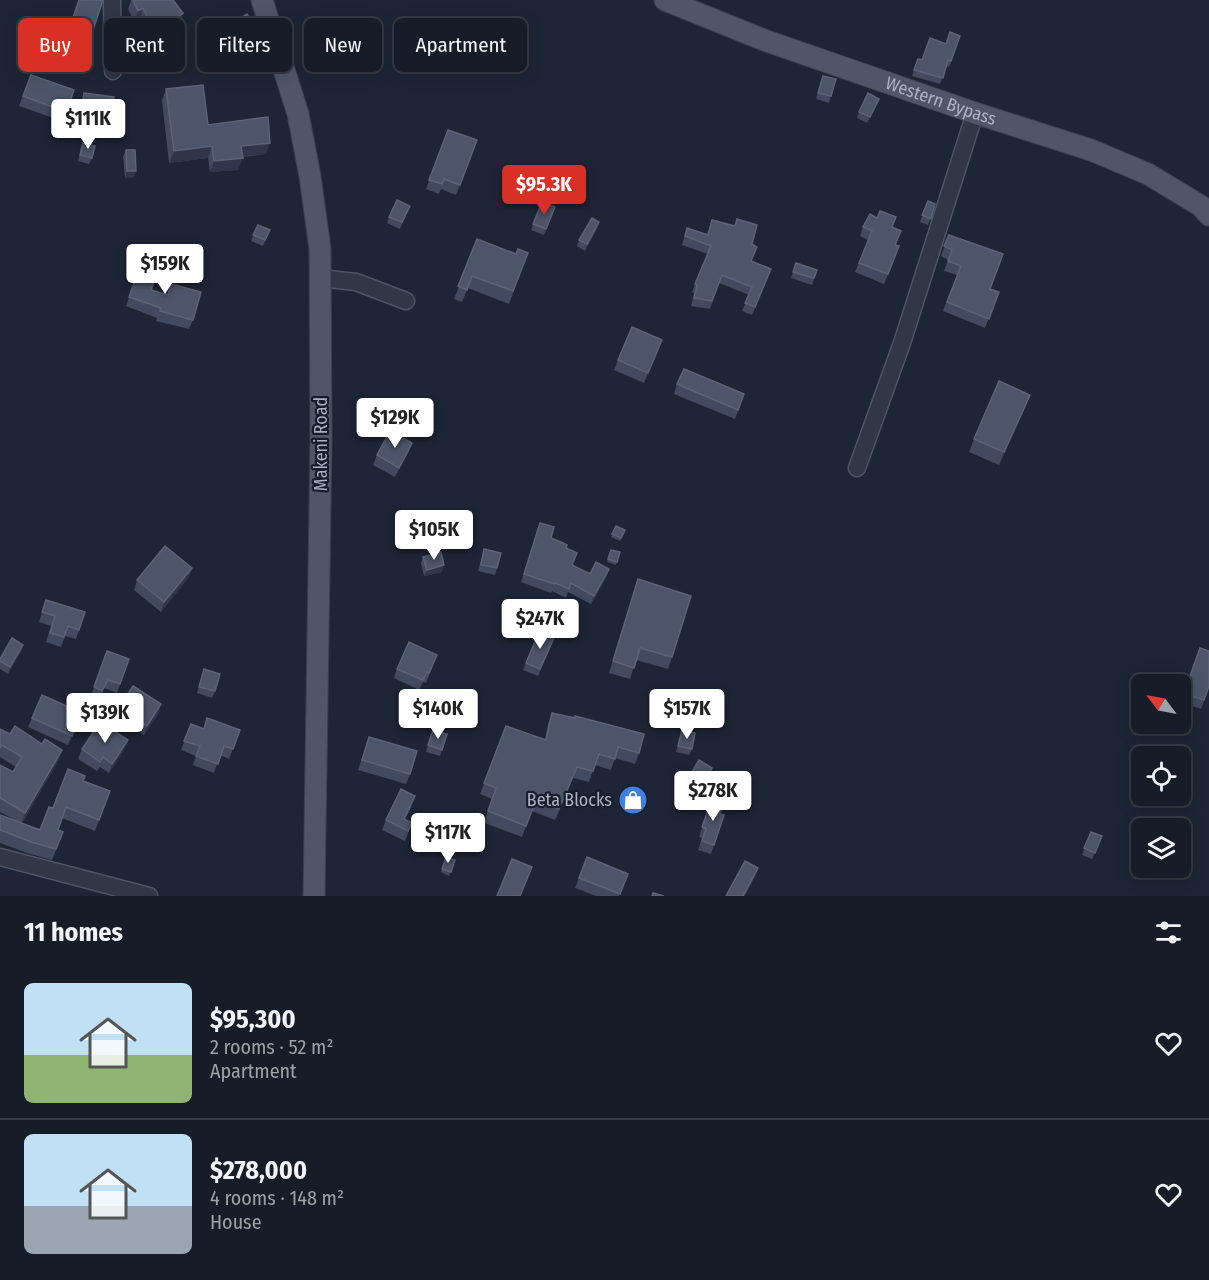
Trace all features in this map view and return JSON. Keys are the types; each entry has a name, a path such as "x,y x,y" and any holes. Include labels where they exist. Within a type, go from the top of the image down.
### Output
{"main road":[{"name":"Makeni Road","path":"262,0 298,114 310,176 320,249 321,440 314,896"},
{"name":"Western Bypass","path":"664,0 764,39 975,113 1091,150 1148,174 1201,206 1209,215"}],"street":[{"path":"112,0 112,18"},
{"path":"857,468 903,344 975,113"},
{"path":"320,278 356,282 406,301"},
{"path":"0,857 149,896"}],"building":[{"path":"79,0 103,0 92,33 92,18 73,18"},
{"path":"133,0 173,0 183,13 177,18 148,18 143,8 138,11"},
{"path":"950,32 960,36 951,61 948,60 943,78 914,70 918,59 922,60 930,38 946,44"},
{"path":"31,75 74,90 66,112 23,96"},
{"path":"823,76 836,79 831,96 818,93"},
{"path":"203,85 208,125 268,117 270,143 241,146 243,158 214,161 212,146 174,151 166,89"},
{"path":"84,93 114,97 110,123 95,121 96,115 81,113"},
{"path":"868,93 879,99 870,117 859,112"},
{"path":"448,130 477,140 460,185 444,179 442,184 429,180"},
{"path":"83,143 95,146 92,158 80,155"},
{"path":"126,150 135,150 136,171 127,171"},
{"path":"397,200 410,206 402,222 389,217"},
{"path":"928,201 935,204 931,219 922,215"},
{"path":"542,202 555,207 546,229 533,224"},
{"path":"880,211 896,217 892,227 901,231 895,245 899,246 888,274 859,263 872,231 863,227 870,214 877,218"},
{"path":"592,218 599,222 587,244 579,240"},
{"path":"737,219 757,225 752,244 757,247 751,261 771,269 755,307 745,303 752,287 722,275 712,301 694,298 697,285 695,284 711,246 685,236 687,228 708,235 712,220 735,226"},
{"path":"258,225 270,230 265,240 253,235"},
{"path":"949,235 1003,254 990,289 999,292 989,319 947,302 961,266 948,261 952,250 944,246"},
{"path":"477,239 516,254 518,249 528,253 513,291 472,276 467,290 458,286"},
{"path":"796,263 817,270 814,278 793,272"},
{"path":"141,264 158,270 151,290 168,295 171,284 201,292 193,320 160,311 161,308 129,297"},
{"path":"632,327 662,340 648,373 618,360"},
{"path":"684,369 744,394 738,410 677,384"},
{"path":"999,381 1030,395 1004,452 974,439"},
{"path":"390,431 412,443 399,468 377,455"},
{"path":"540,523 554,527 551,538 567,545 566,548 577,553 572,565 590,574 596,562 609,569 594,596 571,583 569,589 524,574"},
{"path":"616,526 625,530 621,538 612,534"},
{"path":"165,546 192,568 164,602 137,580"},
{"path":"484,549 501,553 497,568 481,565"},
{"path":"611,550 620,552 617,562 608,559"},
{"path":"441,552 444,565 427,570 423,557"},
{"path":"638,579 691,596 672,657 640,648 634,668 613,661"},
{"path":"46,600 85,612 79,630 68,626 64,637 50,633 55,616 42,612"},
{"path":"539,632 554,638 540,669 526,663"},
{"path":"12,638 23,645 10,667 0,659"},
{"path":"409,642 437,655 429,673 427,672 423,680 397,669"},
{"path":"1200,648 1209,651 1209,686 1204,700 1191,695 1191,674"},
{"path":"107,651 129,659 120,684 108,680 102,691 94,687"},
{"path":"204,669 220,674 215,691 199,687"},
{"path":"133,686 161,704 147,726 119,707"},
{"path":"42,695 82,713 72,736 32,718"},
{"path":"552,713 575,718 575,716 644,734 639,753 618,747 615,759 599,754 593,771 577,767 559,809 536,800 526,826 488,811 496,788 484,783 506,726 546,740"},
{"path":"207,718 240,730 233,749 224,746 218,764 196,756 200,746 184,741 191,724 204,729"},
{"path":"100,722 128,740 112,764 103,757 100,762 82,749"},
{"path":"15,726 42,744 45,739 62,750 25,813 0,798 0,765 13,772 22,757 2,745 0,748 0,729 10,734"},
{"path":"433,730 447,734 442,750 428,745"},
{"path":"682,730 695,733 692,749 678,746"},
{"path":"369,737 417,751 410,774 362,760"},
{"path":"699,760 712,768 693,799 680,792"},
{"path":"68,769 85,776 83,781 110,791 99,820 66,807 58,830 63,832 56,849 0,830 0,815 40,830 49,807 53,808"},
{"path":"401,789 415,796 404,819 412,823 408,831 386,820"},
{"path":"712,799 724,803 720,814 724,815 714,845 702,841 706,829 702,827"},
{"path":"1091,832 1102,836 1095,853 1084,848"},
{"path":"446,857 455,860 451,872 442,869"},
{"path":"587,857 628,874 620,894 579,878"},
{"path":"512,859 532,867 520,896 497,896"},
{"path":"745,861 758,868 743,896 726,896"}],"place":[{"name":"Beta Blocks","path":"633,800"}]}
